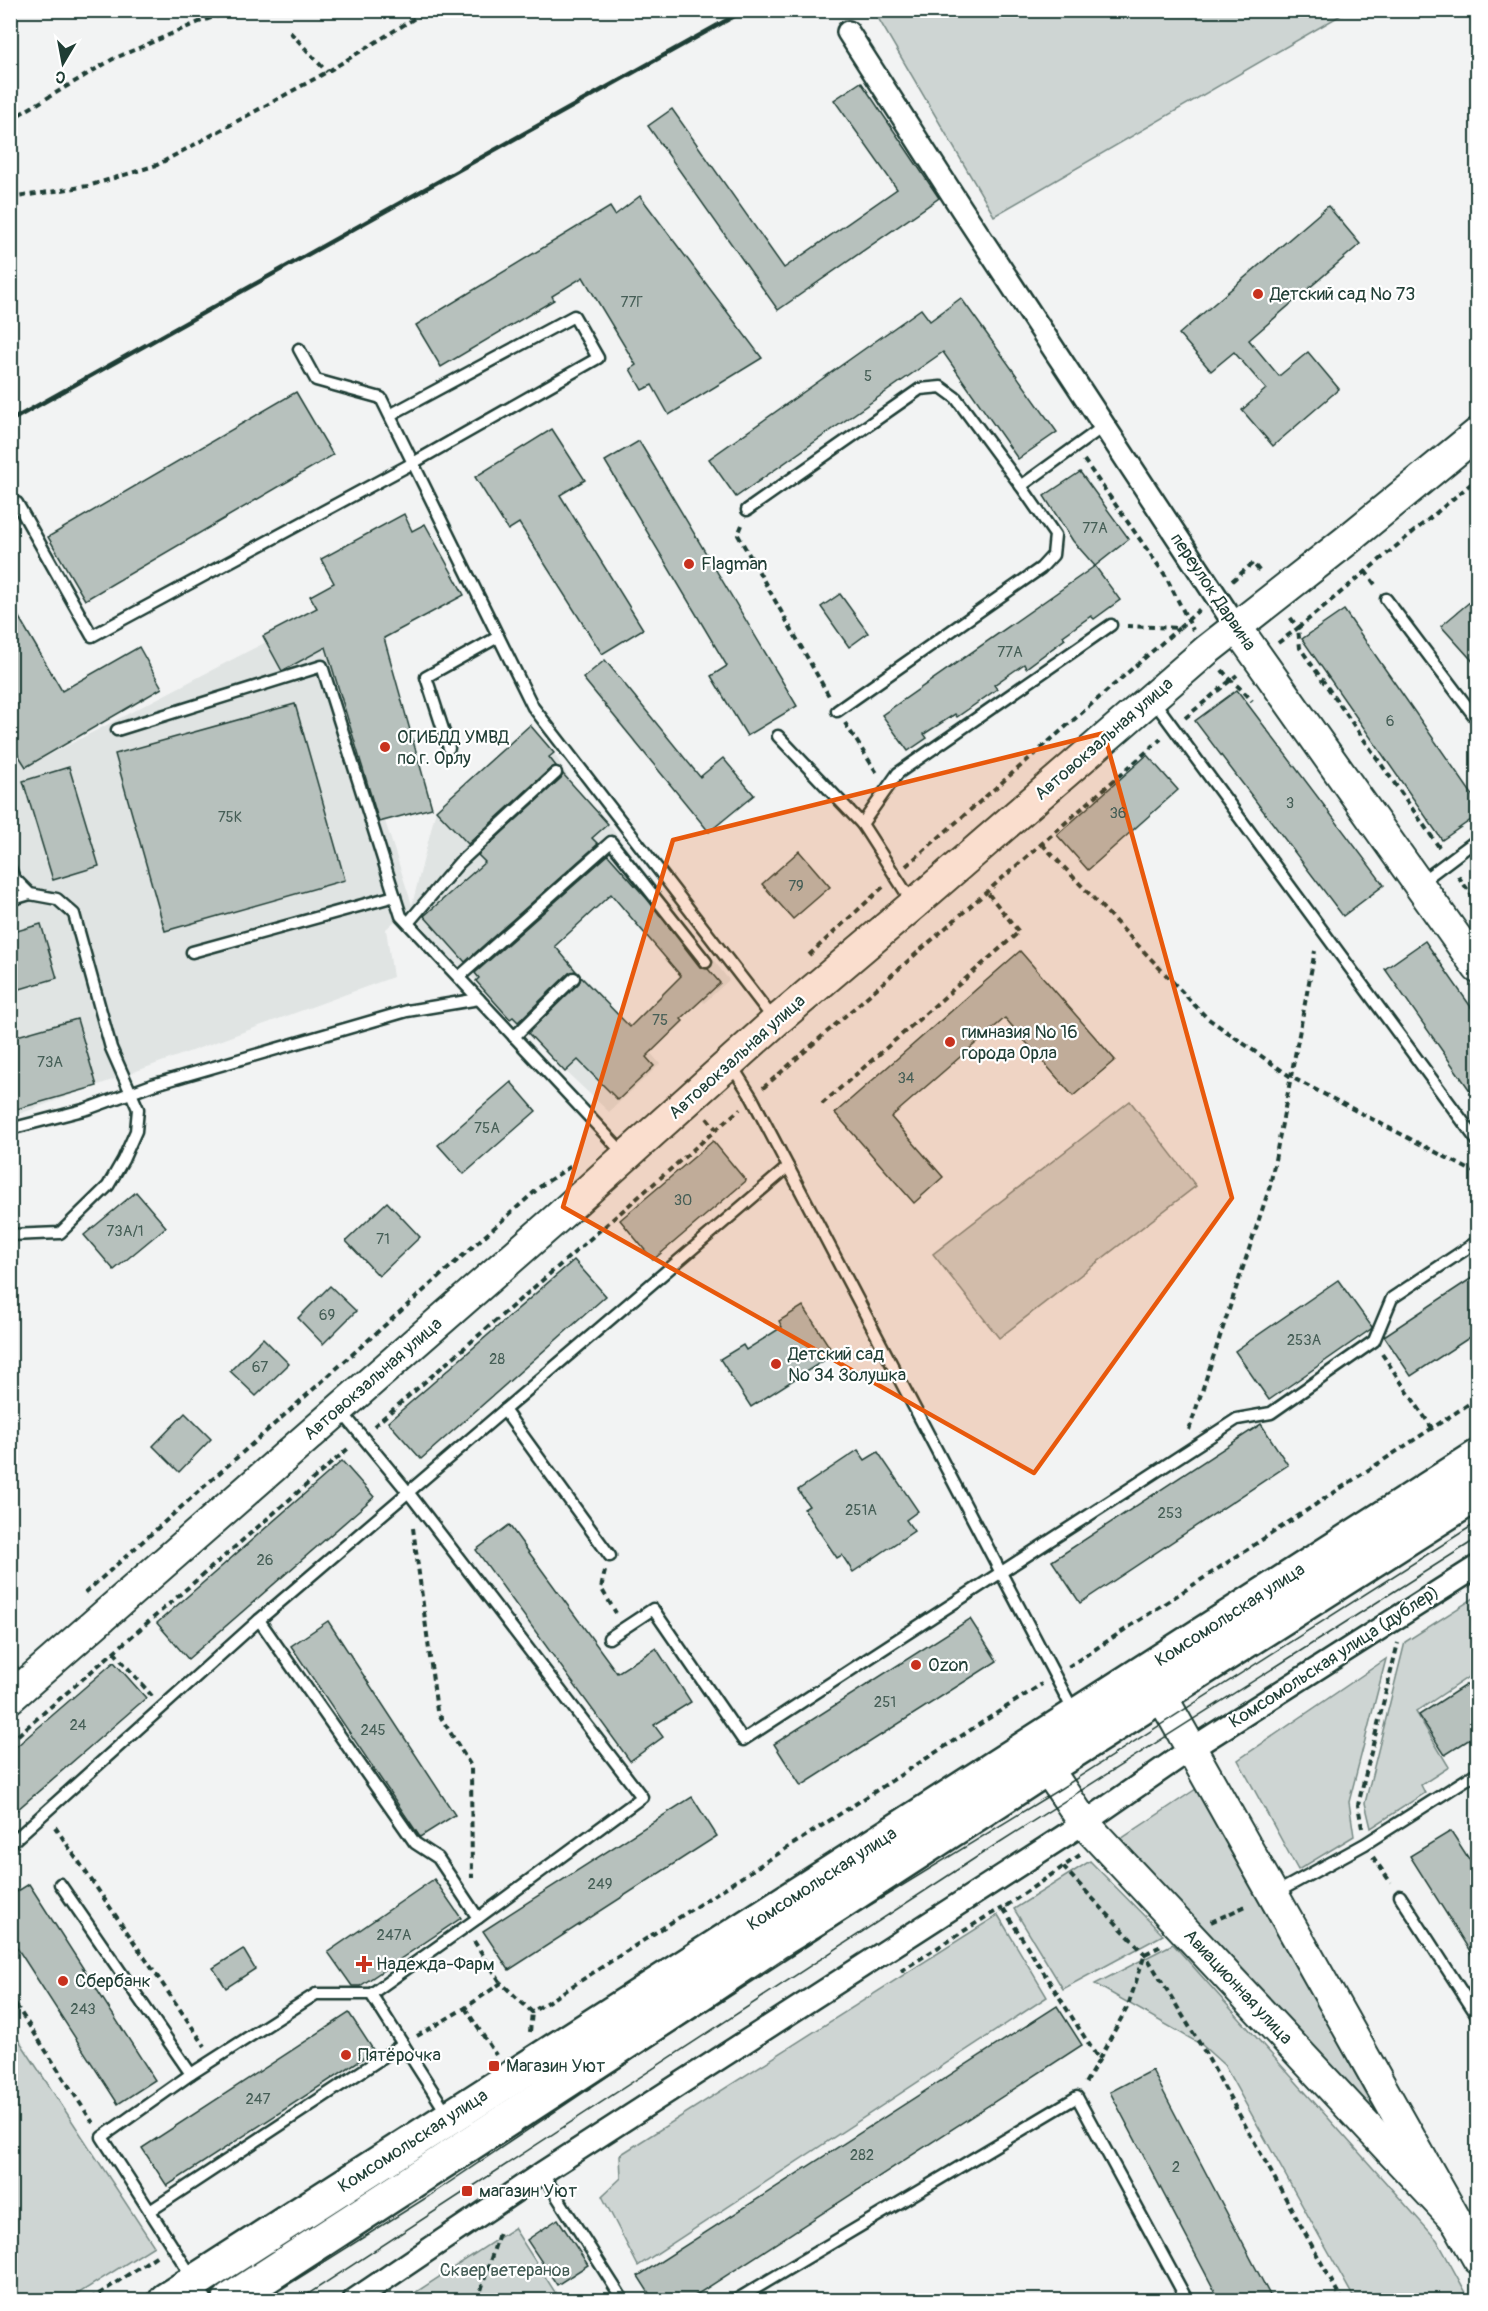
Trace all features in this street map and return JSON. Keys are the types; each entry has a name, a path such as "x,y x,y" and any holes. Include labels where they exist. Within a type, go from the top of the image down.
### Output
{"main road":[{"name":"Комсомольская улица","path":"166,2301 201,2291 449,2118 1478,1457"},
{"name":"Комсомольская улица","path":"230,2301 1047,1768 1478,1493"}],"street":[{"name":"переулок Дарвина","path":"848,32 1215,596 1478,968"},
{"name":"Автовокзальная улица","path":"15,1684 339,1409 775,1022 1207,650 1478,433"},
{"name":"Комсомольская улица (дублер)","path":"354,2301 542,2173 1093,1832 1191,1749 1478,1566"},
{"name":"Авиационная улица","path":"1161,1695 1478,2259"},
{"path":"1047,1734 1045,1752 1047,1768"},
{"name":"Авиационная улица","path":"1047,1768 1093,1832 1460,2225"}],"lane":[{"path":"17,503 92,636 413,463 598,358 574,316 390,415"},
{"path":"299,350 316,380 381,398 533,706 775,1022"},
{"path":"747,510 920,388 940,387 956,398 1055,535 1053,555 1041,568 837,711"},
{"path":"1021,486 1104,426"},
{"path":"1386,599 1478,721"},
{"path":"862,824 897,773 1111,626"},
{"path":"449,748 426,677 498,637"},
{"path":"117,730 322,666 401,916 626,1156"},
{"path":"1152,698 1478,1142"},
{"path":"778,736 862,824 913,905"},
{"path":"408,922 459,863 556,773"},
{"path":"1418,884 1478,839"},
{"path":"459,977 611,842 706,962"},
{"path":"10,868 14,878 30,894"},
{"path":"10,900 30,894 57,899 74,914 111,1048 138,1109 136,1131 108,1186 60,1233 10,1235"},
{"path":"192,952 394,896"},
{"path":"514,1037 574,978"},
{"path":"10,1129 87,1109 132,1092 406,1011 479,999"},
{"path":"730,1063 752,1098 1076,1715"},
{"path":"10,1844 259,1620 788,1167"},
{"path":"609,1638 653,1609 743,1740 1236,1419 1271,1413 1374,1341 1392,1298 1478,1241"},
{"path":"201,2291 102,2137 191,2074 316,1994 370,1994 465,1928 475,1913 642,1797 408,1492 339,1409"},
{"path":"504,1410 610,1556"},
{"path":"259,1620 415,1843 438,1858 475,1913"},
{"path":"1274,1894 1365,1844 1478,1772"},
{"path":"60,1884 191,2074"},
{"path":"1400,1896 1478,2017"},
{"path":"370,1994 449,2118"},
{"path":"150,2211 403,2044"},
{"path":"736,2301 1077,2097 1187,2301"},
{"path":"542,2173 623,2301"}],"path":[{"path":"10,120 113,59 199,22 236,10"},
{"path":"10,198 88,186 157,165 327,72 428,10"},
{"path":"290,32 327,72"},
{"path":"1075,447 1165,575 1187,620"},
{"path":"10,1742 1174,728 1478,478"},
{"path":"747,510 738,535 837,711 887,788"},
{"path":"1111,626 1179,628 1253,563 1298,628 1300,648 1478,904"},
{"path":"1042,844 1206,1017 1291,1077 1478,1174"},
{"path":"822,1104 1019,932 987,892"},
{"path":"1181,1456 1270,1186 1320,926"},
{"path":"1374,1341 1432,1428"},
{"path":"532,2012 1054,1676 1478,1398"},
{"path":"408,1492 437,1712 471,1766 475,1913"},
{"path":"610,1556 601,1588 625,1627"},
{"path":"1390,1641 1400,1634 1358,1805 1365,1844 1400,1896"},
{"path":"114,1652 162,1708"},
{"path":"46,1814 214,2059"},
{"path":"1093,1832 1063,1867 1003,1908 1099,2060"},
{"path":"1063,1867 1145,1954 1203,2049 1342,2301"},
{"path":"1077,2097 1128,2006 1145,1954 1187,1932 1274,1894"},
{"path":"465,1928 501,1983 532,2012"},
{"path":"403,2044 465,2008 501,1983"},
{"path":"10,1996 102,2137"},
{"path":"530,2034 532,2012"},
{"path":"478,2301 501,2227"},
{"path":"90,2301 172,2245"}],"highlighted area":[{"path":"1104,733 1232,1198 1034,1473 563,1207 673,840"}],"shaded area":[{"path":"337,641 333,672 375,823 385,821 412,905 436,810 530,725 554,753 572,784 608,824 729,980 704,1003 611,895 555,946 660,1064 609,1112 510,1019 476,981 423,931 412,906 386,929 393,977 11,1117 10,741 26,767 266,642 282,671"}],"green space":[{"path":"874,11 1348,11 994,216"},
{"path":"1130,1101 1196,1186 999,1338 933,1254"},
{"path":"1477,1596 1477,1671 1416,1712 1449,1767 1421,1785 1425,1793 1371,1828 1365,1803 1405,1642"},
{"path":"1386,1659 1349,1802 1354,1836 1298,1870 1238,1760"},
{"path":"1199,1787 1383,2125 1121,1839"},
{"path":"1090,1861 1163,1935 1063,1989 1014,1909"},
{"path":"998,1915 1047,1997 638,2266 602,2196 621,2178 620,2155"},
{"path":"1173,1944 1437,2240 1470,2300 1355,2300 1224,2065 1202,2045 1095,1984"},
{"path":"11,2028 154,2246 68,2300 11,2300"},
{"name":"Сквер ветеранов","path":"514,2228 560,2300 404,2300"}],"building":[{"path":"861,82 939,198 778,310 648,126 672,109 784,268 897,189 834,100"},
{"path":"640,196 762,358 669,415 652,385 642,390 630,369 636,365 583,277 552,296 554,300 441,367 416,325 610,207 615,215"},
{"path":"1328,206 1360,244 1249,340 1279,376 1308,352 1339,389 1273,446 1242,410 1266,389 1234,352 1211,371 1179,334"},
{"path":"961,298 1057,432 1018,459 943,352 736,497 709,459 921,309 930,321"},
{"path":"296,392 333,455 85,600 48,537"},
{"path":"552,429 585,480 560,495 643,629 602,654 519,523 508,530 475,477"},
{"name":"Flagman","path":"639,441 797,706 747,736 711,676 727,666 605,461"},
{"path":"1080,472 1129,539 1095,566 1073,541 1044,496"},
{"path":"404,514 412,531 425,524 464,595 384,638 432,808 379,822 326,647 282,671 263,636 317,608 310,596 334,583 321,559"},
{"path":"1095,566 1120,600 1094,619 1091,616 1063,636 1065,639 1026,668 1024,664 994,685 997,689 957,717 955,714 924,734 927,738 908,751 882,715"},
{"path":"840,594 868,633 849,647 821,607"},
{"path":"1478,595 1478,667 1441,626"},
{"path":"10,602 62,691 139,647 162,688 26,767 10,742"},
{"path":"1344,610 1478,803 1478,815 1442,840 1302,639"},
{"path":"605,660 700,777 723,758 754,795 709,832 583,678"},
{"path":"1237,690 1384,885 1343,916 1195,721"},
{"path":"295,704 345,880 165,931 115,754"},
{"path":"530,725 554,753 549,757 556,766 551,768 468,844 436,810"},
{"path":"1147,755 1178,790 1088,870 1057,835"},
{"path":"69,767 99,866 53,880 23,781"},
{"path":"563,774 608,824 592,838 598,844 465,962 424,916 485,862 478,855"},
{"path":"799,851 830,887 793,919 762,884"},
{"path":"608,855 648,900 700,967 708,969 720,983 681,1019 683,1021 646,1057 654,1066 618,1100 578,1060 565,1072 528,1033 579,983 581,977 630,1027 681,976 611,894 555,946 576,971 569,973 518,1022 513,1017 510,1019 476,981 479,978 475,973"},
{"path":"41,924 57,978 10,992 10,933"},
{"path":"1425,941 1478,1017 1478,1102 1385,969"},
{"path":"1020,951 1115,1060 1073,1096 1005,1018 891,1117 943,1177 914,1203 835,1113"},
{"path":"77,1019 97,1086 10,1111 10,1038"},
{"path":"511,1082 536,1111 464,1174 438,1145"},
{"path":"713,1141 746,1181 653,1260 620,1220"},
{"path":"136,1192 166,1227 114,1270 84,1235"},
{"path":"387,1202 420,1237 379,1276 346,1241"},
{"path":"574,1260 606,1296 421,1459 388,1422"},
{"path":"1478,1274 1478,1332 1411,1376 1384,1336"},
{"path":"1338,1280 1372,1327 1371,1329 1269,1400 1235,1351"},
{"path":"330,1286 356,1311 323,1344 298,1318"},
{"path":"803,1306 834,1354 751,1407 720,1359 743,1345 746,1350 782,1327 779,1321"},
{"path":"263,1338 289,1364 256,1396 230,1371"},
{"path":"185,1413 211,1439 179,1472 153,1446"},
{"path":"1261,1424 1288,1465 1080,1603 1052,1561"},
{"path":"858,1450 865,1460 878,1452 918,1511 906,1520 914,1531 853,1572 842,1555 837,1558 804,1509 809,1506 798,1490"},
{"path":"342,1461 374,1497 188,1659 157,1623"},
{"path":"509,1525 617,1673 656,1648 691,1702 654,1725 663,1737 630,1761 476,1550"},
{"path":"970,1619 997,1661 801,1786 774,1744"},
{"path":"328,1621 455,1815 420,1837 291,1646"},
{"path":"114,1662 146,1698 10,1816 10,1752"},
{"path":"1478,1677 1478,1734 1445,1755 1419,1715"},
{"path":"692,1797 717,1836 509,1970 483,1931"},
{"path":"1451,1831 1478,1873 1478,1964 1410,1856"},
{"path":"434,1879 461,1918 360,1986 352,1986 328,1952"},
{"path":"29,1884 155,2080 118,2104 10,1937 10,1896"},
{"path":"243,1949 255,1969 226,1988 213,1968"},
{"path":"1057,2006 1082,2045 687,2301 654,2301 638,2276"},
{"path":"349,2013 374,2051 167,2186 142,2148"},
{"path":"1152,2070 1273,2301 1220,2301 1110,2092"},
{"path":"558,2219 588,2265 557,2285 527,2240"}],"tram line":[{"path":"264,2300 429,2196 784,1958 1060,1789 1478,1522"},
{"path":"299,2300 989,1849 1478,1538"}],"railway":[{"path":"10,421 745,10"}],"place":[{"name":"Детский сад № 73","path":"1258,294"},
{"name":"Flagman","path":"689,564"},
{"name":"ОГИБДД УМВД по г. Орлу","path":"385,747"},
{"name":"гимназия № 16 города Орла","path":"950,1042"},
{"name":"Детский сад № 34 Золушка","path":"776,1364"},
{"name":"Ozon","path":"916,1665"},
{"name":"Надежда-Фарм","path":"364,1964"},
{"name":"Сбербанк","path":"63,1981"},
{"name":"Пятёрочка","path":"346,2055"},
{"name":"Магазин Уют","path":"494,2066"},
{"name":"магазин Уют","path":"467,2191"}]}
